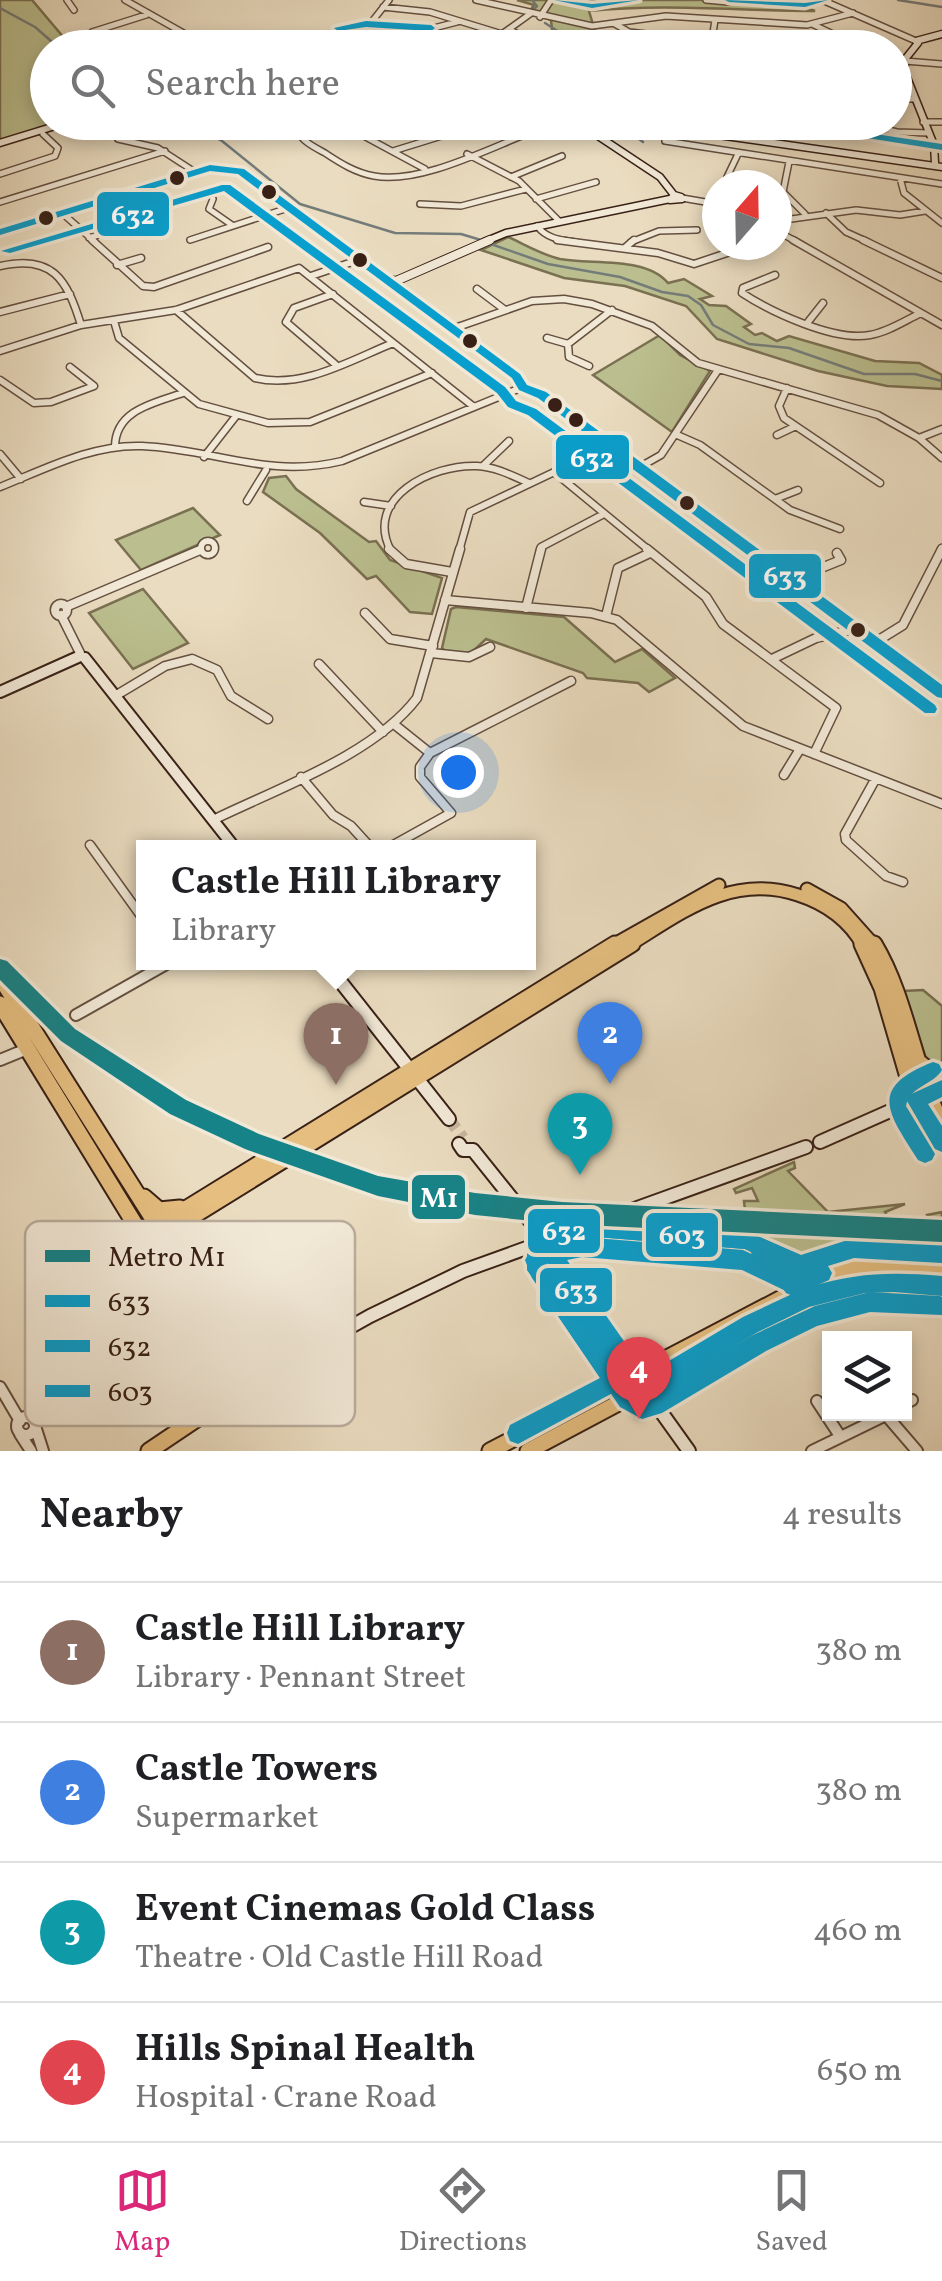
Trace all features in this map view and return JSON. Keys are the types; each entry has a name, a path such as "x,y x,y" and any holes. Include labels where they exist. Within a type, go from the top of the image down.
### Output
{"main road":[{"path":"175,1221 701,892 720,885 760,880 820,894 868,931 884,956 914,1056 921,1099 941,1118"},
{"path":"127,1179 150,1204 162,1210 176,1210 413,1074 701,901 726,891 767,887 824,905 863,942 877,971 921,1099 942,1143"},
{"path":"0,977 127,1179 146,1221"},
{"path":"0,1004 143,1221"},
{"path":"24,1044 30,1024"},
{"path":"914,1056 942,1084"},
{"path":"171,1221 203,1197"},
{"path":"781,1305 800,1287 857,1268 942,1273"},
{"path":"528,1451 639,1382 781,1305 866,1282 942,1286"},
{"path":"490,1451 639,1382"},
{"path":"149,1451 185,1426"}],"street":[{"path":"67,0 74,10"},
{"path":"125,0 176,30"},
{"path":"369,30 390,0"},
{"path":"476,0 571,24 615,24 666,16 814,24 852,13"},
{"path":"540,17 550,0"},
{"path":"706,0 728,2"},
{"path":"822,0 893,30"},
{"path":"383,7 430,12 487,30"},
{"path":"98,30 146,14"},
{"path":"510,30 530,14"},
{"path":"714,30 715,20"},
{"path":"426,30 457,22"},
{"path":"615,24 626,30"},
{"path":"814,24 826,30"},
{"path":"912,50 919,41 942,34"},
{"path":"912,38 919,41"},
{"path":"912,61 942,64"},
{"path":"755,140 937,165 934,145 912,96"},
{"path":"924,122 942,122"},
{"path":"912,132 929,133"},
{"path":"0,143 30,134"},
{"path":"0,174 55,156 58,148 49,140"},
{"path":"126,140 165,152 194,172"},
{"path":"303,140 358,172 396,177 506,140"},
{"path":"372,140 425,169"},
{"path":"393,151 429,140"},
{"path":"604,140 660,177 675,198"},
{"path":"665,141 942,184"},
{"path":"0,202 165,152"},
{"path":"466,154 511,177 558,221"},
{"path":"731,170 738,154"},
{"path":"511,177 562,156"},
{"path":"789,162 783,192 804,214"},
{"path":"0,232 194,172 216,167 236,169 942,693"},
{"path":"839,182 842,170"},
{"path":"374,184 378,176"},
{"path":"900,178 901,189 942,224"},
{"path":"536,199 596,182"},
{"path":"420,204 446,210 464,209 526,189"},
{"path":"392,282 496,236 675,198 702,202"},
{"path":"213,199 209,209 232,225"},
{"path":"190,240 288,208"},
{"path":"792,217 868,210 900,215 925,210"},
{"path":"62,213 138,284 148,287 268,247"},
{"path":"826,213 846,232 942,278"},
{"path":"89,238 154,217"},
{"path":"537,226 543,234 557,240 626,247 694,264 706,260"},
{"path":"626,247 635,237 650,232 697,230"},
{"path":"792,240 942,325"},
{"path":"117,265 141,258"},
{"path":"311,276 361,259"},
{"path":"0,266 25,260 44,264 70,294 81,325"},
{"path":"0,351 81,325 176,310 298,268 474,406"},
{"path":"775,275 743,288 742,293 763,309 862,336 921,313"},
{"path":"477,289 505,310"},
{"path":"0,312 70,294"},
{"path":"332,294 294,308 286,322 335,364"},
{"path":"452,328 532,301 564,299 612,310 652,326 698,363 866,410 919,438 942,458"},
{"path":"808,322 823,304"},
{"path":"176,310 262,381 286,382 392,343"},
{"path":"568,344 612,310"},
{"path":"114,321 119,338 206,408 283,424 310,422 432,373"},
{"path":"547,338 568,344"},
{"path":"568,344 568,356 588,366"},
{"path":"0,380 10,383 27,400 48,402 94,386 70,367"},
{"path":"638,468 661,455 718,370"},
{"path":"0,488 116,447 152,446 266,470 328,466 525,386"},
{"path":"787,388 779,406 784,418 880,482"},
{"path":"116,447 114,433 119,418 183,393"},
{"path":"204,458 236,416"},
{"path":"777,435 796,426"},
{"path":"919,438 942,429"},
{"path":"676,434 700,445 803,517 840,530"},
{"path":"483,466 509,441"},
{"path":"213,820 394,725 417,698 470,512 610,446"},
{"path":"0,454 21,479"},
{"path":"452,572 418,568 394,556 383,534 390,506 400,492 454,468 483,466 529,483"},
{"path":"247,501 266,470"},
{"path":"554,472 602,516 706,598 723,624 836,708 814,754"},
{"path":"775,500 798,490"},
{"path":"364,502 390,506"},
{"path":"526,608 541,547 602,516"},
{"path":"874,643 902,625 942,548"},
{"path":"200,550 68,606 62,615 81,656 229,840"},
{"path":"606,616 618,568 650,553"},
{"path":"788,581 841,560 837,553"},
{"path":"445,600 606,616 626,626 743,726 942,804"},
{"path":"365,612 390,639 469,657 490,647"},
{"path":"772,659 816,638 855,630"},
{"path":"0,692 81,656"},
{"path":"115,696 174,664 194,660 213,667 234,698 268,718"},
{"path":"319,664 383,732"},
{"path":"402,840 450,813 420,777 420,767 430,753 571,680"},
{"path":"394,725 430,753"},
{"path":"784,775 800,749"},
{"path":"301,777 333,815 352,826 363,840"},
{"path":"876,778 845,834 846,840 886,876 903,882"},
{"path":"90,845 136,909"},
{"path":"76,1015 156,970"},
{"path":"331,970 449,1118"},
{"path":"5,1058 24,1044"},
{"path":"355,1327 411,1296 542,1240 727,1180 921,1099 942,1084"},
{"path":"469,1145 542,1240 690,1451"},
{"path":"0,1387 25,1422"},
{"path":"817,1402 840,1436"},
{"path":"812,1451 872,1421"},
{"path":"893,1421 917,1451"},
{"path":"27,1426 31,1451"},
{"path":"28,1426 43,1451"}],"green space":[{"path":"0,0 32,0 57,30 30,30 30,132 0,141"},
{"path":"517,0 784,0 815,11 674,7 589,11 595,30 552,30 551,20 530,11 534,5"},
{"path":"508,237 560,259 632,265 658,274 668,283 684,279 712,296 700,299 709,305 726,306 751,324 744,327 755,335 762,333 777,341 789,336 875,361 919,363 942,375 942,389 887,386 818,371 717,339 686,306 625,286 564,278 481,250"},
{"path":"660,335 680,355 710,371 672,432 593,375"},
{"path":"286,476 296,489 369,542 376,541 390,560 442,578 432,614 410,612 376,576 367,579 320,533 263,492 269,478"},
{"path":"193,508 220,535 141,570 116,540"},
{"path":"143,589 188,643 133,669 89,613"},
{"path":"451,609 564,617 615,662 642,649 675,678 649,692 638,683 587,678 583,673 486,639 471,653 446,652 442,648"},
{"path":"923,990 942,1006 942,1075 929,1068 904,991"},
{"path":"794,1162 795,1168 788,1171 828,1212 905,1204 885,1212 889,1219 929,1221 927,1215 942,1212 942,1263 793,1280 757,1255 754,1221 746,1220 744,1201 758,1201 752,1188 736,1193 734,1189"}],"waterway":[{"path":"532,0 537,6 533,10"},
{"path":"898,0 942,7"},
{"path":"0,8 38,30"},
{"path":"545,23 556,30"},
{"path":"220,140 300,204 395,233 461,234 481,240"},
{"path":"488,243 548,264 620,277 662,292 688,296 701,305 713,325 749,344 789,348 864,374 915,374 942,381"}],"tunnel":[{"path":"449,1119 463,1138"}],"metro line":[{"name":"M1","path":"0,967 68,1035 178,1107 253,1142 378,1186 475,1204 562,1213 942,1231"}],"transit line":[{"name":"603","path":"558,0 592,6 635,0"},
{"name":"603","path":"729,0 805,5 824,0"},
{"name":"603","path":"338,28 366,24 431,28"},
{"name":"603","path":"894,140 942,147"},
{"name":"633","path":"0,232 210,168 241,171 388,280"},
{"name":"632","path":"6,251 226,187 376,296"},
{"name":"633","path":"388,280 516,376 523,387 542,395 942,693"},
{"name":"632","path":"376,296 501,390 512,404 532,412 930,709"},
{"name":"632","path":"925,1154 897,1106 904,1089 933,1070"},
{"name":"633","path":"942,1088 916,1101 942,1143"},
{"name":"632","path":"809,1269 746,1240 584,1227 551,1233 535,1260 628,1399 642,1408 654,1405 759,1343 843,1307 870,1302 940,1306"},
{"name":"603","path":"518,1433 615,1381 537,1270 537,1254 553,1232 584,1227 746,1240 801,1265 854,1248 942,1253"},
{"name":"633","path":"800,1287 743,1260 582,1247 562,1250 555,1260 644,1388 750,1325 807,1298 865,1283 942,1286"},
{"name":"603","path":"760,1254 781,1269 793,1286 822,1273"}],"place":[{"name":"Castle Towers","path":"610,1084"},
{"name":"Castle Hill Library","path":"336,1085"},
{"name":"Event Cinemas Gold Class","path":"580,1175"},
{"name":"Hills Spinal Health","path":"639,1419"}]}
